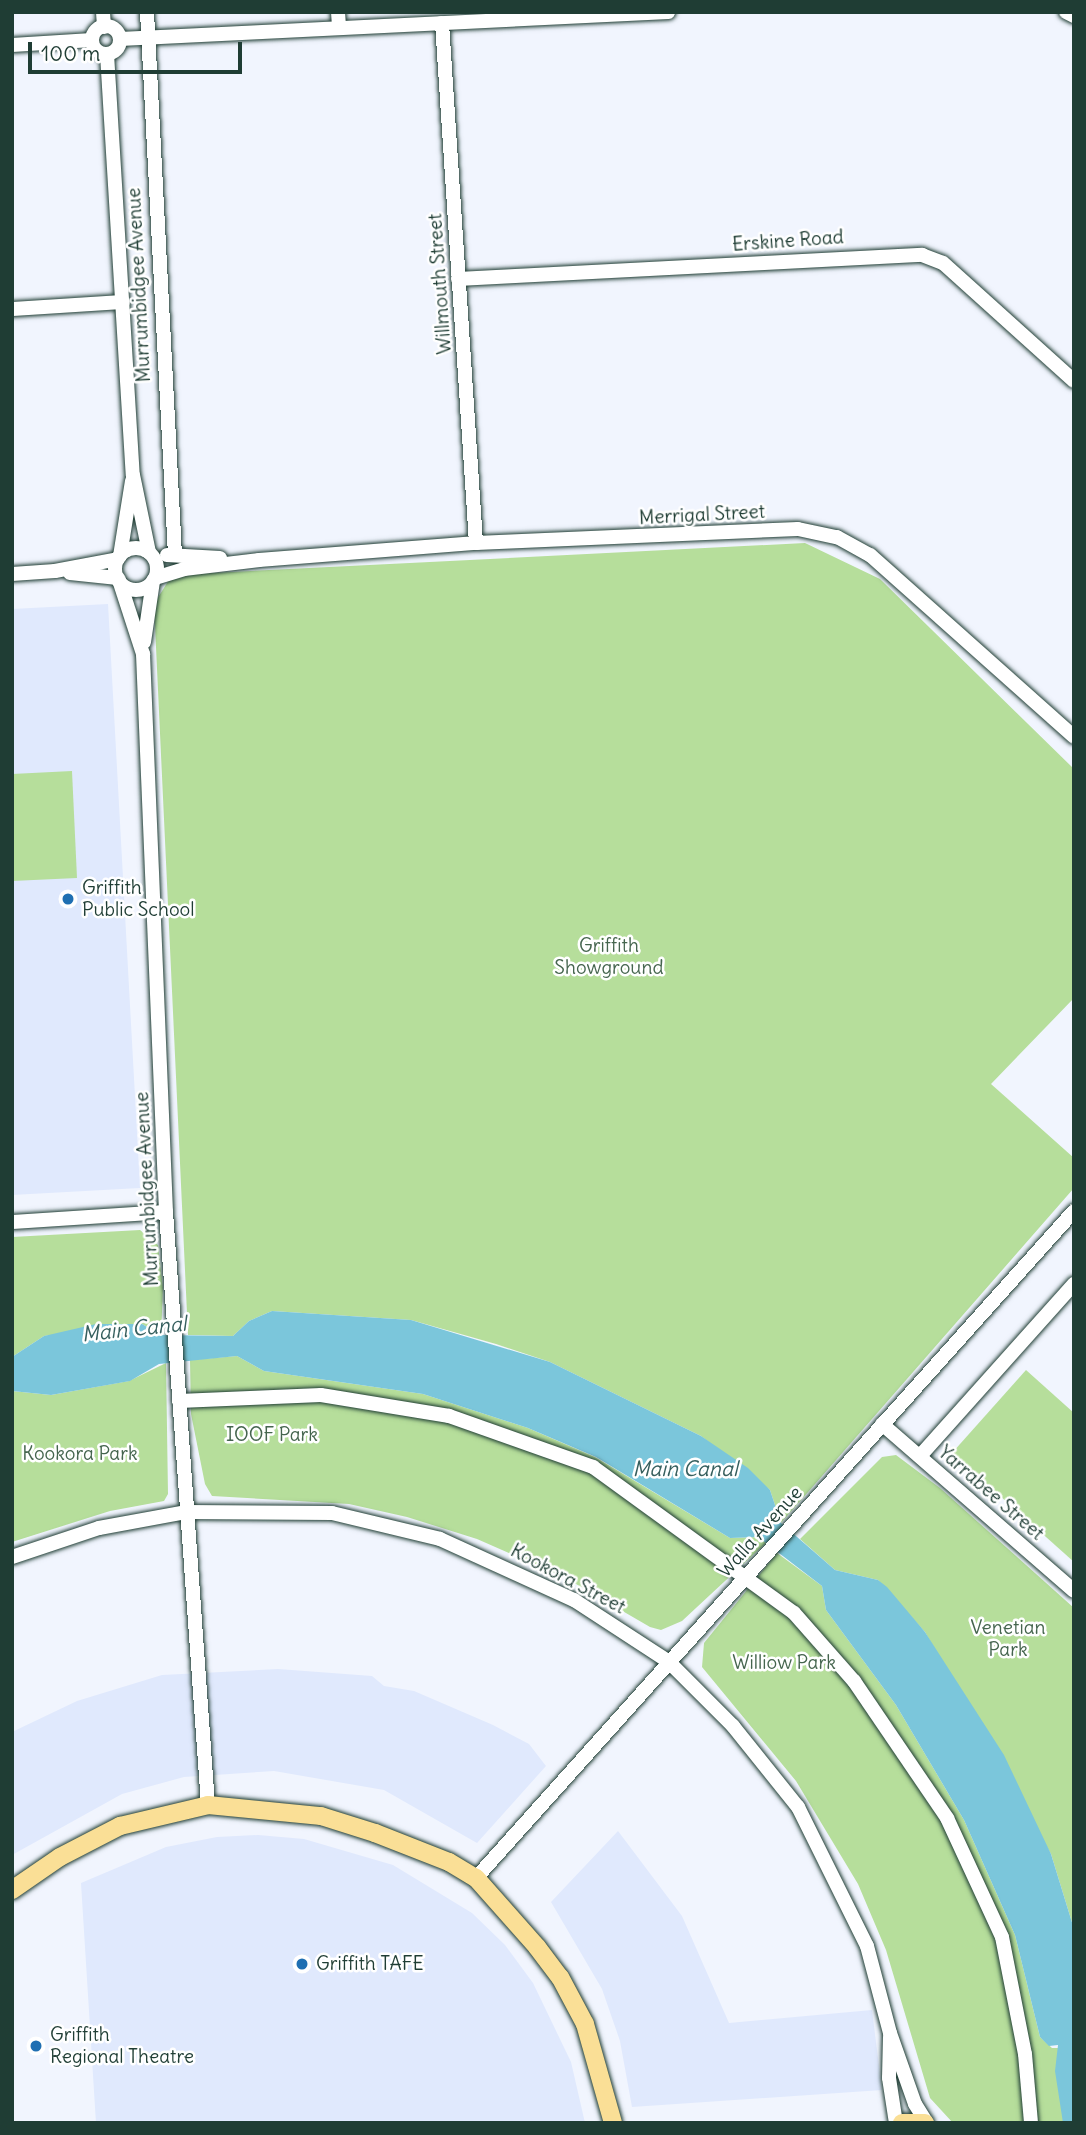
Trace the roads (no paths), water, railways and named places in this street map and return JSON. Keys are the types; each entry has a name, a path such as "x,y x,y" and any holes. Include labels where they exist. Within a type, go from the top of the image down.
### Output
{"main road":[{"path":"12,1890 60,1857 120,1826 208,1805 321,1816 412,1847 476,1878 560,1977 589,2035 616,2121"},
{"path":"902,2123 926,2123"}],"street":[{"name":"Murrumbidgee Avenue","path":"147,12 150,130 175,555"},
{"path":"120,39 338,20 442,23 668,12"},
{"path":"1066,12 1074,16"},
{"path":"104,19 120,39 118,48 107,54 98,52 92,40 104,19"},
{"name":"Willmouth Street","path":"442,23 476,543"},
{"path":"12,46 92,40"},
{"name":"Murrumbidgee Avenue","path":"107,54 133,475 150,553"},
{"name":"Erskine Road","path":"458,279 922,255 943,263 1074,381"},
{"path":"12,309 123,302"},
{"name":"Murrumbidgee Avenue","path":"119,557 133,475"},
{"name":"Merrigal Street","path":"154,579 184,569 259,559 476,543 798,529 837,537 870,555 1074,737"},
{"path":"12,574 55,572 118,579 136,589 154,579 157,568 150,553 137,548 119,557 55,572"},
{"name":"Merrigal Street","path":"150,553 259,559"},
{"path":"118,579 119,557"},
{"name":"Murrumbidgee Avenue","path":"118,579 143,654"},
{"name":"Murrumbidgee Avenue","path":"154,579 143,654 166,1212 208,1805"},
{"name":"Walla Avenue","path":"476,1878 1074,1211"},
{"path":"12,1222 166,1212"},
{"path":"920,1456 1074,1283"},
{"path":"179,1401 321,1395 449,1416 593,1467 794,1613 854,1681 947,1818 1002,1937 1025,2054 1031,2123"},
{"name":"Yarrabee Street","path":"882,1424 1074,1591"},
{"name":"Kookora Street","path":"12,1557 99,1528 186,1512 332,1513 440,1539 574,1600 669,1662 733,1726 798,1807 867,1947 890,2033 915,2105 926,2123"},
{"name":"Kookora Street","path":"890,2033 889,2078 896,2123"}],"water":[{"name":"Main Canal","path":"272,1311 411,1320 550,1362 701,1436 748,1468 770,1490 781,1523 835,1570 878,1580 887,1587 925,1632 1004,1755 1051,1854 1074,1929 1074,2123 1063,2123 1055,2071 1058,2045 1049,2046 1040,2037 1015,1935 964,1820 896,1705 826,1610 822,1586 758,1537 730,1538 596,1457 528,1428 423,1394 264,1371 237,1356 159,1364 130,1381 51,1395 12,1391 12,1357 44,1336 96,1324 142,1324 161,1335 233,1336 249,1321"}],"place":[{"name":"Griffith Public School","path":"68,899"},
{"name":"Griffith TAFE","path":"302,1964"},
{"name":"Griffith Regional Theatre","path":"36,2046"}],"park label":[{"name":"Griffith Showground","path":"609,957"},
{"name":"IOOF Park","path":"272,1435"},
{"name":"Kookora Park","path":"80,1454"},
{"name":"Venetian Park","path":"1008,1639"},
{"name":"Williow Park","path":"784,1663"}]}
